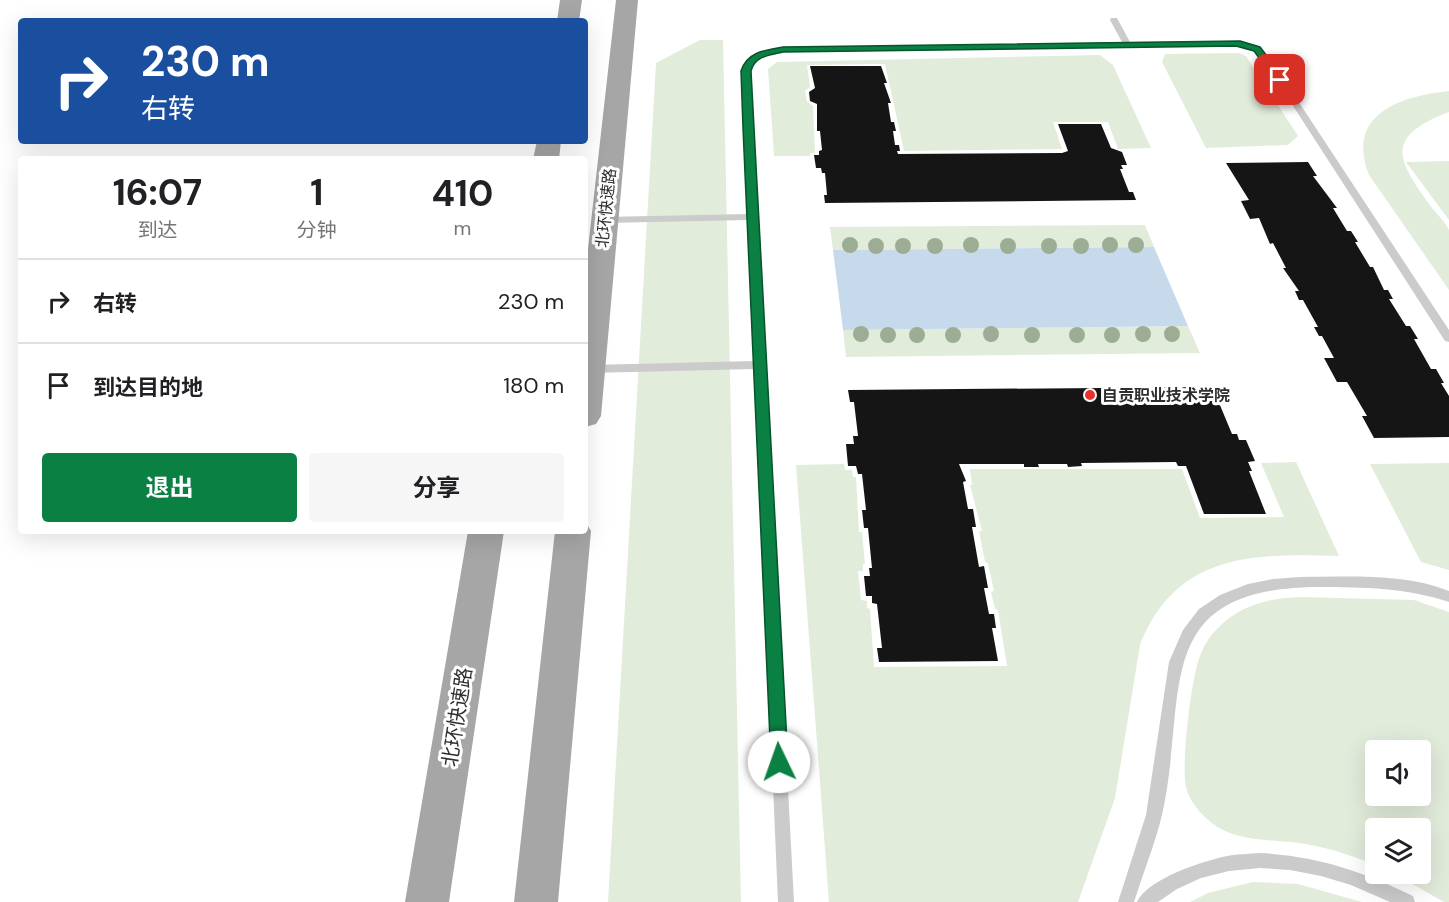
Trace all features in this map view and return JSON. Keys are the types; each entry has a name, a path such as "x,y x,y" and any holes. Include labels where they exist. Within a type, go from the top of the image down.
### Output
{"main road":[{"path":"568,18 571,0"},
{"name":"北环快速路","path":"588,388 627,0"},
{"name":"北环快速路","path":"427,902 486,534"},
{"path":"536,902 573,534"}],"lane":[{"path":"1114,20 1127,44"},
{"path":"786,902 746,71 749,63 760,54 783,50 1236,43 1257,49 1267,60 1449,338"},
{"path":"604,220 753,217"},
{"path":"590,369 760,365"},
{"path":"1126,902 1154,815 1176,662 1182,642 1194,623 1220,601 1256,586 1277,583 1299,581 1413,585 1449,597"},
{"path":"1145,902 1170,883 1204,869 1243,862 1276,860 1354,877 1407,902"}],"green space":[{"path":"700,40 723,40 741,902 608,902 656,63"},
{"path":"1239,53 1246,56 1298,136 1288,145 1206,148 1162,62 1165,54"},
{"path":"1100,55 1113,65 1151,148 1118,149 1108,122 1053,122 1062,149 904,151 885,64 807,65 810,87 805,91 807,102 813,106 815,153 810,153 810,156 774,156 768,69 777,62"},
{"path":"1449,91 1449,112 1428,121 1414,131 1405,141 1403,151 1411,176 1449,230 1449,290 1369,175 1364,154 1364,137 1371,123 1382,112 1396,104 1412,98"},
{"path":"1449,161 1449,220 1406,162"},
{"path":"1145,225 1154,247 833,250 830,227"},
{"path":"1188,326 1200,353 846,357 843,330"},
{"path":"1296,462 1339,556 1277,556 1221,565 1196,576 1174,592 1155,615 1140,645 1115,798 1078,902 829,902 796,465 844,464 845,470 852,470 853,477 856,477 859,532 862,532 865,564 863,564 863,571 858,571 861,600 867,601 867,608 870,609 874,667 1007,666 998,610 995,609 991,592 994,591 979,531 982,531 970,485 972,485 970,469 1182,469 1200,518 1284,517 1261,463"},
{"path":"1449,463 1449,570 1421,562 1370,464"},
{"path":"1300,597 1414,600 1449,612 1449,902 1444,902 1412,884 1431,884 1431,818 1365,818 1365,861 1305,844 1240,836 1228,832 1206,818 1191,800 1185,776 1186,742 1193,683 1200,656 1211,636 1228,619 1247,608 1267,601"},
{"path":"1253,882 1298,884 1362,902 1190,902 1208,893"}],"water":[{"path":"1154,247 1188,326 843,330 833,250"}],"building":[{"path":"810,66 881,66 891,103 888,103 891,122 894,122 896,131 893,131 895,145 899,145 898,154 1062,153 1068,151 1058,124 1101,124 1111,148 1122,152 1127,165 1121,165 1123,169 1120,169 1129,192 1133,192 1136,200 825,203 824,195 827,195 825,173 822,173 821,168 816,168 814,155 819,155 819,151 822,150 820,131 817,131 817,104 810,101 809,92 815,88"},
{"path":"1308,162 1317,176 1313,176 1337,208 1333,208 1347,231 1351,231 1358,242 1355,242 1370,267 1373,267 1384,290 1388,290 1393,299 1389,299 1406,326 1410,326 1418,339 1414,339 1431,369 1436,369 1444,383 1441,383 1449,396 1449,437 1374,438 1362,416 1367,416 1347,382 1337,382 1324,358 1334,358 1322,336 1319,336 1314,327 1318,327 1303,300 1299,300 1295,291 1299,291 1283,268 1286,268 1273,243 1270,244 1259,218 1250,219 1241,201 1249,200 1226,163"},
{"path":"1217,387 1222,398 1217,398 1232,434 1237,434 1239,440 1246,440 1255,461 1248,462 1252,471 1249,471 1266,514 1204,514 1186,466 1178,466 1176,462 1081,463 1082,466 1068,467 1067,464 1038,464 1039,467 1024,467 1024,464 959,464 966,481 963,482 968,509 973,509 976,527 972,527 979,567 984,566 988,588 984,588 989,614 994,614 996,628 992,628 998,661 879,662 877,648 882,648 877,604 872,603 872,596 866,596 864,576 870,576 869,568 872,568 868,528 864,528 862,510 866,510 862,474 858,474 856,466 848,466 846,444 854,444 853,436 858,436 854,402 850,402 848,390"}],"place":[{"name":"自贡职业技术学院","path":"1090,395"}],"route":[{"path":"779,762 748,128 746,71 749,63 760,54 783,50 1236,43 1257,49 1280,80"}]}
